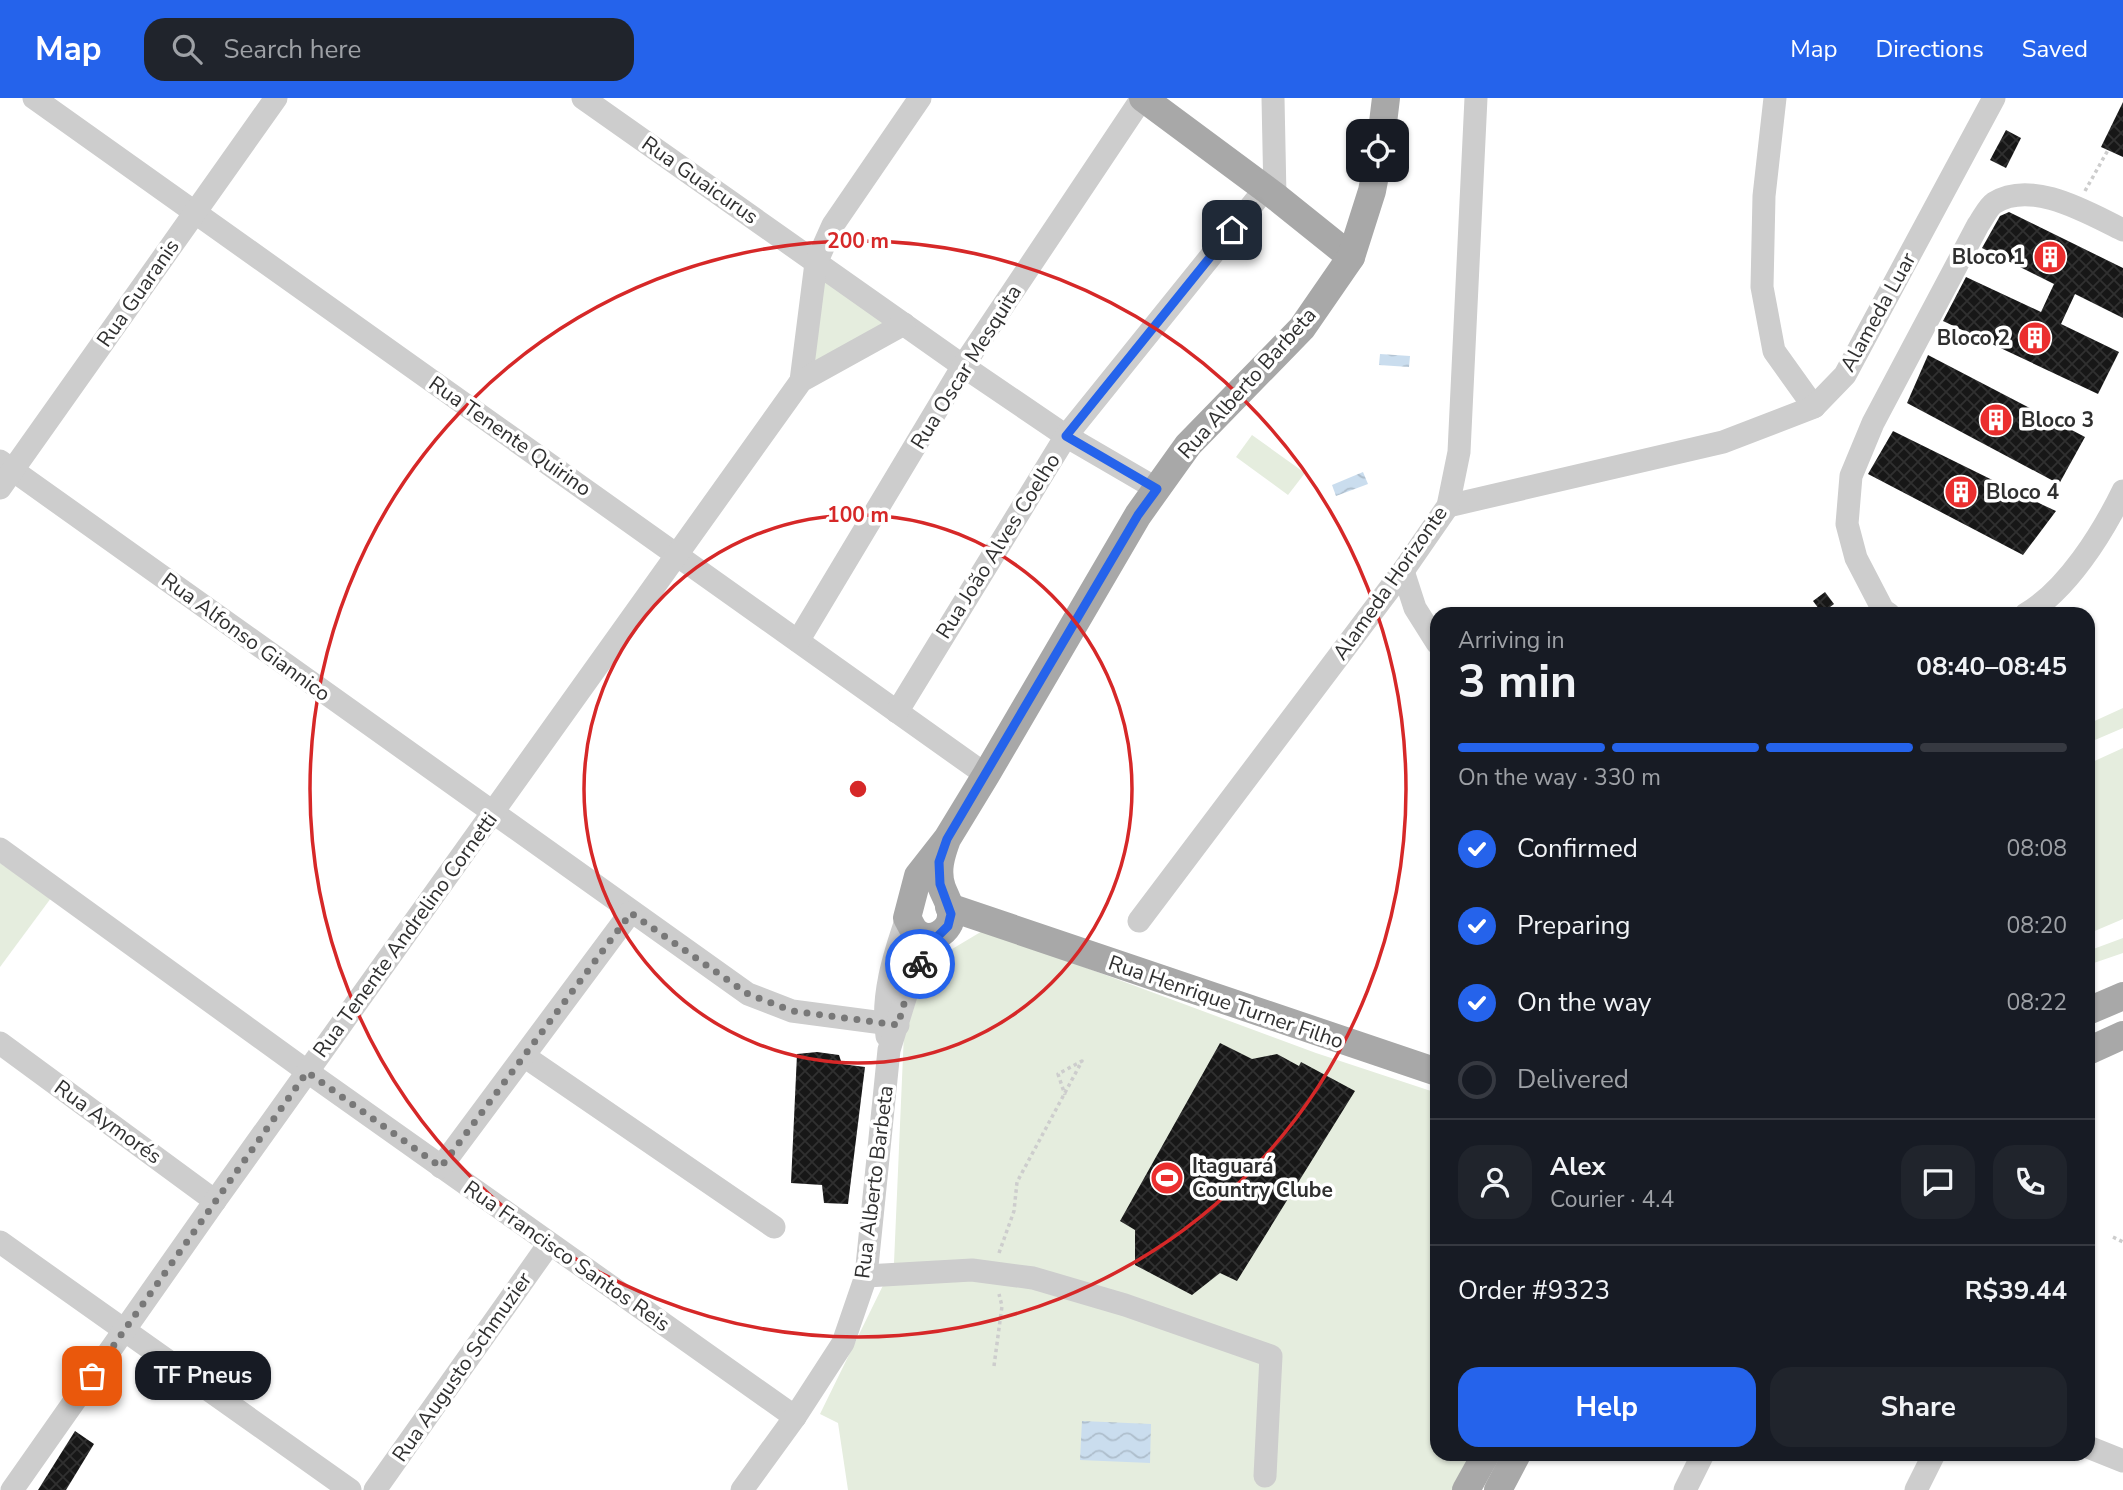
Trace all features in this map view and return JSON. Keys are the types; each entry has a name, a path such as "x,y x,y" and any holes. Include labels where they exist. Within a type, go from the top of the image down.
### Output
{"main road":[{"path":"1143,98 1351,257"},
{"path":"1383,119 1385,98"},
{"name":"Rua Alberto Barbeta","path":"947,839 1138,515 1188,445 1302,328 1351,257 1374,182"},
{"path":"909,912 918,876 947,839"},
{"path":"945,920 939,862 947,839"},
{"name":"Rua Henrique Turner Filho","path":"909,912 922,895 936,895 945,920 976,929 1015,931 1430,1070"},
{"path":"2095,1009 2123,996"},
{"path":"2095,1048 2123,1035"},
{"path":"1466,1490 1482,1461"},
{"path":"1498,1490 1513,1461"}],"street":[{"name":"Rua Tenente Quirino","path":"34,98 986,775"},
{"name":"Rua Guaranis","path":"4,473 276,98"},
{"name":"Rua Guaicurus","path":"583,98 963,366 1066,436 1157,489"},
{"path":"801,381 816,263 833,225 920,98"},
{"name":"Rua Oscar Mesquita","path":"798,641 963,366 1143,98"},
{"path":"1270,193 1273,98"},
{"name":"Alameda Horizonte","path":"1139,921 1403,571 1448,506 1458,452 1476,98"},
{"path":"1775,98 1764,196 1762,287 1774,351 1814,407"},
{"name":"Alameda Luar","path":"1448,506 1723,442 1814,407 1845,375 1994,98"},
{"name":"Rua João Alves Coelho","path":"897,712 1066,436 1270,193"},
{"path":"1881,607 1856,558 1847,524 1852,476 1873,424 1978,225 1993,203 2021,194 2056,199 2123,230"},
{"path":"801,381 904,324"},
{"name":"Rua Tenente Andrelino Cornetti","path":"12,1490 215,1201 801,381"},
{"name":"Rua Alfonso Giannico","path":"4,473 748,994 792,1011 892,1024"},
{"path":"2038,607 2067,578 2100,533 2123,491"},
{"path":"1403,571 1415,608 1430,632"},
{"name":"Rua Francisco Santos Reis","path":"0,849 307,1072 795,1417"},
{"path":"892,1024 889,981 909,912"},
{"path":"441,1167 631,913"},
{"path":"892,1024 911,979 945,920"},
{"name":"Rua Alberto Barbeta","path":"742,1490 795,1417 843,1343 866,1276 892,1024"},
{"name":"Rua Aymorés","path":"0,1043 215,1201"},
{"path":"524,1056 774,1227"},
{"path":"0,1242 349,1490"},
{"name":"Rua Augusto Schmuzier","path":"375,1490 549,1244"},
{"path":"866,1276 972,1270 1033,1278 1112,1301 1271,1356 1265,1476"},
{"path":"2095,1450 2123,1461"},
{"path":"1685,1490 1700,1461"},
{"path":"1916,1490 1930,1461"}],"path":[{"path":"2076,208 2108,150"},
{"path":"994,1366 1002,1306 993,1273 1014,1211 1017,1182 1065,1095 1082,1061 1058,1074 1065,1095"},
{"path":"2113,1237 2123,1242"}],"green space":[{"path":"818,267 901,326 804,375"},
{"path":"1252,435 1305,473 1288,495 1236,457"},
{"path":"2123,708 2123,728 2095,740 2095,721"},
{"path":"2123,748 2123,919 2095,931 2095,761"},
{"path":"0,863 51,898 0,967"},
{"name":"Itaguará Country Clube","path":"984,930 1316,1053 1430,1091 1430,1461 1477,1461 1461,1490 848,1490 838,1423 820,1414 894,1263 905,1010 927,964"},
{"path":"2123,938 2123,953 2095,963 2095,948"}],"water":[{"path":"1380,354 1410,356 1409,367 1379,365"},
{"path":"1363,472 1368,484 1336,496 1332,485"},
{"path":"1082,1421 1151,1424 1150,1463 1080,1460"}],"building":[{"path":"2123,102 2123,157 2101,147"},
{"path":"2006,130 2021,138 2006,168 1990,160"},
{"path":"2009,212 2123,268 2123,318 2075,294 2061,324 2119,352 2098,394 1943,321 1966,277 2041,312 2054,284 1982,248 2000,216"},
{"name":"Bloco 3","path":"1928,355 2085,437 2059,484 1907,403"},
{"name":"Bloco 4","path":"1893,431 2056,511 2023,555 1868,474"},
{"path":"1825,592 1834,604 1830,607 1818,607 1813,601"},
{"path":"1220,1043 1252,1059 1277,1054 1299,1066 1301,1062 1355,1091 1237,1281 1220,1273 1192,1295 1135,1265 1135,1230 1120,1221"},
{"path":"817,1052 839,1055 842,1064 865,1067 848,1204 824,1203 822,1185 791,1183 797,1054"},
{"path":"75,1431 94,1444 66,1490 38,1490"}],"way so far":[{"path":"92,1376 307,1072 441,1167 631,913 748,994 792,1011 898,1025 911,979 920,964"}],"place":[{"name":"Bloco 1","path":"2050,257"},
{"name":"Bloco 2","path":"2035,338"},
{"name":"Bloco 3","path":"1996,420"},
{"name":"Bloco 4","path":"1961,492"},
{"name":"Itaguará Country Clube","path":"1167,1178"},
{"name":"TF Pneus","path":"92,1376"}],"route":[{"path":"920,964 948,926 951,914 940,884 939,862 947,839 1138,515 1157,489 1066,436 1232,230"}]}
